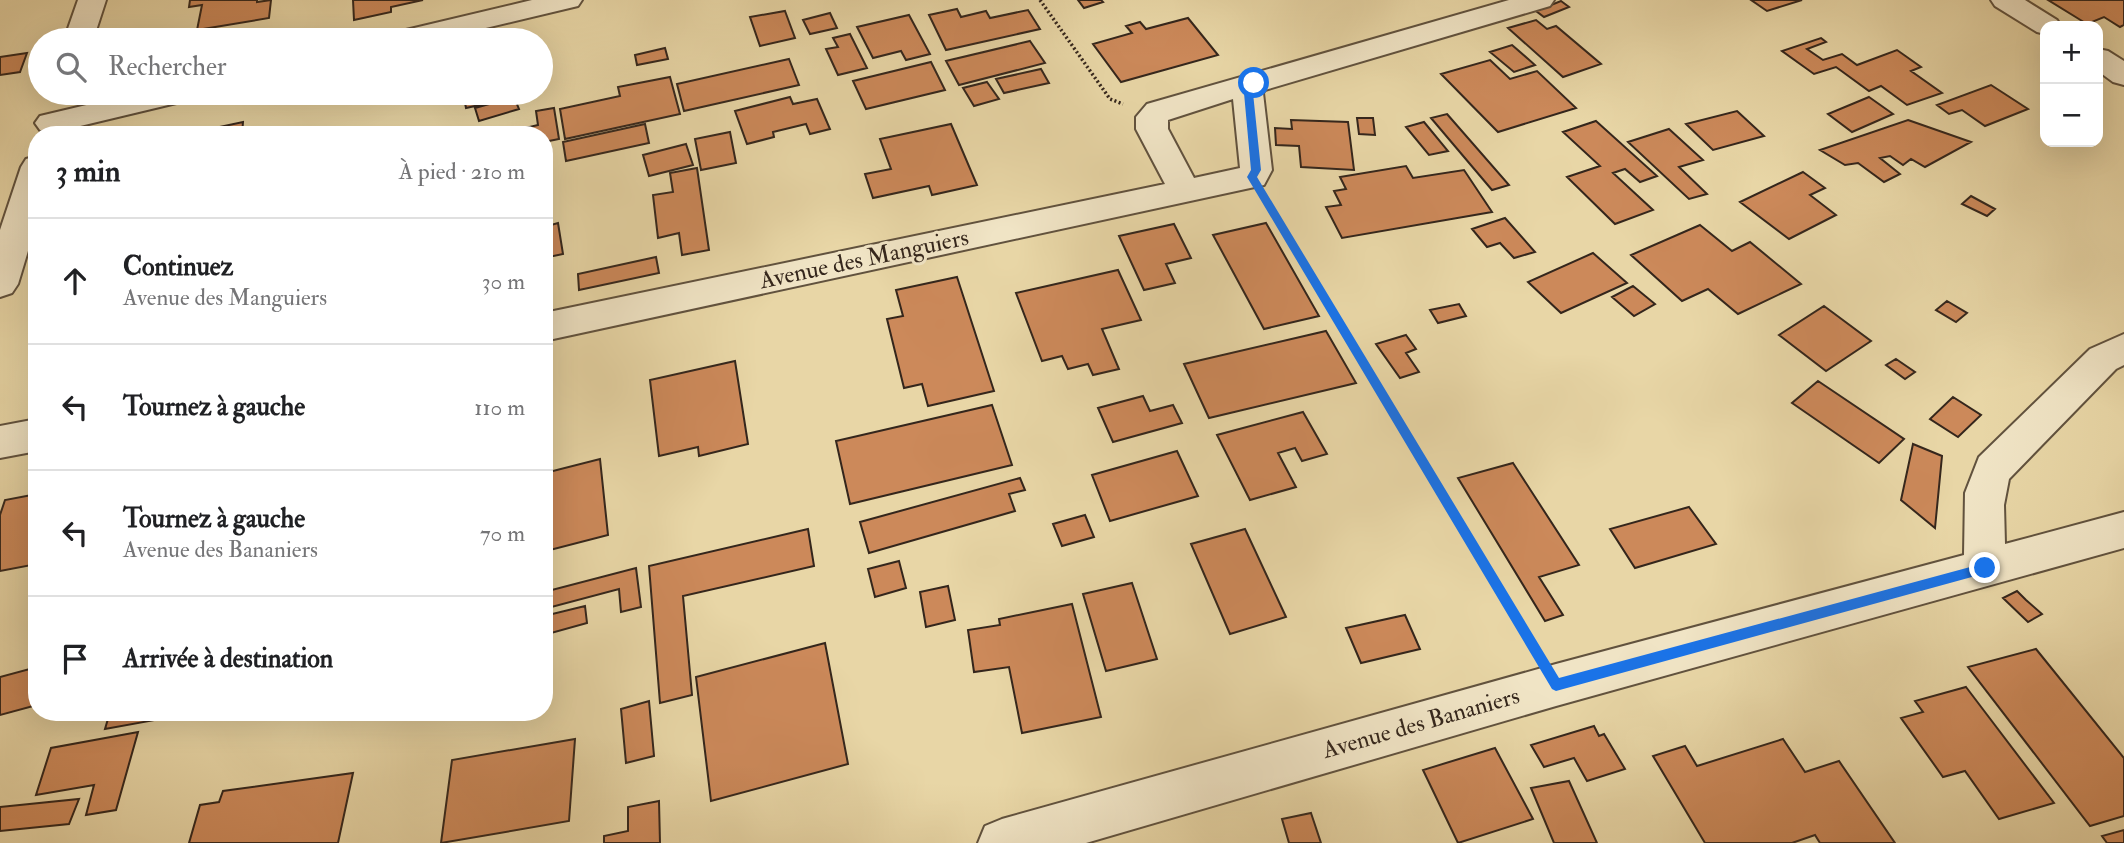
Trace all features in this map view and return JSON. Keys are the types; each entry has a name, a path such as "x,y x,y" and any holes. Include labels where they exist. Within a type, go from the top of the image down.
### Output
{"street":[{"path":"83,28 92,0"},
{"path":"450,28 568,0"},
{"path":"1184,190 1152,129 1152,117 1164,107 1541,0"},
{"path":"2005,0 2040,22"},
{"path":"2103,61 2124,75"},
{"path":"1252,177 1256,170 1248,93 1254,83"},
{"path":"50,126 57,105"},
{"path":"60,126 135,105"},
{"name":"Avenue des Manguiers","path":"553,325 1252,177"},
{"path":"0,284 28,195"},
{"path":"1985,568 1984,502 1988,480 1993,470 2104,359 2124,348"},
{"path":"0,442 28,437"},
{"name":"Avenue des Bananiers","path":"1002,843 1556,685 2124,530"}],"path":[{"path":"1040,0 1110,99 1152,117"},
{"path":"1252,177 1556,685"}],"building":[{"path":"190,0 271,0 269,18 209,28 197,28 202,5 189,7"},
{"path":"353,0 423,0 391,7 391,12 354,20"},
{"path":"1078,0 1101,0 1103,2 1084,8"},
{"path":"1751,0 1802,0 1767,11"},
{"path":"2048,0 2124,0 2124,25 2120,27 2104,17 2094,21 2082,21"},
{"path":"1561,1 1569,7 1544,17 1536,11"},
{"path":"957,9 961,17 986,11 990,18 1028,10 1040,29 946,50 929,15"},
{"path":"785,11 795,38 760,46 750,17"},
{"path":"830,13 837,28 810,34 803,20"},
{"path":"909,15 930,54 906,60 901,51 873,58 857,27"},
{"path":"1188,18 1218,55 1121,82 1093,44 1132,33 1126,26 1140,22 1146,29"},
{"path":"1536,20 1547,29 1556,26 1601,64 1563,77 1508,28"},
{"path":"850,34 867,68 838,75 826,49 838,47 833,38"},
{"path":"1821,38 1826,42 1807,49 1823,60 1842,54 1857,65 1897,50 1921,67 1911,71 1942,93 1907,105 1881,86 1869,91 1836,67 1814,74 1782,51"},
{"path":"1030,41 1045,63 959,85 946,61"},
{"path":"1512,45 1535,65 1514,72 1490,52"},
{"path":"665,48 668,59 637,65 635,55"},
{"path":"27,53 20,72 0,75 0,57"},
{"path":"789,59 799,85 684,111 677,84"},
{"path":"1490,60 1510,79 1537,71 1576,108 1498,132 1441,74"},
{"path":"931,62 945,90 866,109 853,81"},
{"path":"1041,69 1049,83 1004,93 996,79"},
{"path":"670,77 680,114 565,139 560,109 620,96 618,87"},
{"path":"987,82 999,99 974,106 963,88"},
{"path":"1991,85 2028,109 1985,126 1962,110 1949,114 1937,105"},
{"path":"790,97 793,104 817,99 830,129 810,134 806,124 773,132 774,137 747,144 735,111"},
{"path":"1869,97 1893,114 1852,132 1828,114"},
{"path":"486,105 517,105 519,109 479,121 475,108"},
{"path":"554,108 559,139 553,140 553,126 534,126 538,125 536,111"},
{"path":"1737,111 1764,136 1713,150 1686,124"},
{"path":"1447,114 1509,185 1492,190 1431,118"},
{"path":"1357,118 1373,118 1375,135 1359,134"},
{"path":"1291,120 1348,122 1354,170 1301,167 1299,146 1276,145 1275,128 1292,129"},
{"path":"1908,120 1971,142 1925,167 1911,159 1903,165 1890,156 1880,158 1900,174 1884,182 1858,163 1845,165 1820,150"},
{"path":"1596,121 1657,176 1640,182 1625,169 1613,173 1653,210 1615,224 1567,177 1600,166 1563,132"},
{"path":"243,122 243,126 224,126"},
{"path":"1424,122 1448,151 1429,155 1406,127"},
{"path":"645,124 649,143 566,161 563,142"},
{"path":"951,124 977,185 932,195 929,186 873,198 865,174 891,169 880,139"},
{"path":"1669,129 1703,160 1679,167 1707,194 1689,199 1628,142"},
{"path":"730,132 736,163 701,170 695,139"},
{"path":"686,144 693,165 649,176 643,155"},
{"path":"1406,166 1413,178 1464,170 1492,212 1342,238 1326,207 1341,205 1334,191 1346,189 1340,177"},
{"path":"697,168 709,250 682,255 679,233 658,238 653,195 673,192 670,173"},
{"path":"1803,172 1825,188 1810,195 1836,215 1789,239 1740,202"},
{"path":"1971,196 1995,209 1987,216 1962,204"},
{"path":"1505,218 1535,252 1514,258 1500,243 1487,247 1472,229"},
{"path":"558,223 563,254 553,256 553,224"},
{"path":"1266,223 1319,316 1264,329 1213,235"},
{"path":"1174,224 1191,258 1166,264 1175,283 1144,290 1119,236"},
{"path":"1700,225 1732,251 1750,242 1801,284 1738,314 1708,289 1682,301 1631,255"},
{"path":"1593,253 1627,283 1561,313 1528,282"},
{"path":"656,257 659,273 579,290 578,274"},
{"path":"1118,270 1141,320 1102,329 1119,369 1093,375 1088,364 1068,369 1062,356 1042,361 1016,293"},
{"path":"957,277 994,391 928,406 922,384 904,388 887,319 903,316 896,290"},
{"path":"1633,286 1655,304 1634,316 1612,297"},
{"path":"1947,301 1967,313 1956,322 1936,310"},
{"path":"1459,304 1466,316 1438,323 1430,310"},
{"path":"1824,306 1871,341 1826,371 1779,335"},
{"path":"1326,331 1356,383 1209,418 1184,364"},
{"path":"1406,335 1416,349 1406,353 1419,372 1400,378 1376,344"},
{"path":"1896,359 1915,372 1905,379 1886,365"},
{"path":"735,361 748,444 699,456 698,447 659,456 650,380"},
{"path":"1818,381 1904,439 1879,463 1792,403"},
{"path":"1143,396 1150,411 1173,405 1182,423 1113,442 1098,408"},
{"path":"1953,397 1981,415 1958,437 1930,419"},
{"path":"992,405 1012,465 850,504 836,441"},
{"path":"1303,412 1327,454 1302,461 1295,448 1278,453 1296,487 1250,500 1217,435"},
{"path":"1913,444 1942,456 1935,528 1901,500"},
{"path":"1177,451 1198,496 1110,521 1092,475"},
{"path":"600,459 608,535 553,549 553,471"},
{"path":"1513,463 1579,565 1539,577 1563,615 1545,621 1458,478"},
{"path":"1020,478 1025,490 1009,494 1015,511 869,553 860,522"},
{"path":"28,496 28,566 0,571 0,515 5,500"},
{"path":"1689,507 1716,544 1635,568 1610,529"},
{"path":"1085,515 1094,537 1062,546 1053,524"},
{"path":"808,529 814,566 683,596 692,695 660,703 649,566"},
{"path":"1245,529 1286,617 1230,634 1191,544"},
{"path":"899,561 906,588 875,597 868,569"},
{"path":"636,568 641,607 621,612 619,589 553,607 553,590"},
{"path":"1132,583 1157,659 1106,671 1083,594"},
{"path":"948,586 955,620 926,627 920,592"},
{"path":"2017,591 2042,614 2028,622 2003,598"},
{"path":"1072,604 1101,717 1022,733 1009,667 974,672 968,630 1000,625 999,619"},
{"path":"585,606 587,623 553,632 553,614"},
{"path":"1405,615 1420,649 1361,663 1346,628"},
{"path":"825,643 848,764 711,801 696,677"},
{"path":"2036,649 2124,758 2124,816 2090,826 1968,667"},
{"path":"28,669 28,707 0,715 0,677"},
{"path":"1966,687 2054,803 1999,819 1965,771 1943,777 1901,718 1923,712 1915,701"},
{"path":"649,701 654,756 626,763 621,709"},
{"path":"107,721 149,721 105,729"},
{"path":"1594,726 1599,736 1604,734 1625,769 1587,781 1574,758 1544,767 1531,745"},
{"path":"138,732 116,810 86,815 94,785 36,795 51,748"},
{"path":"575,739 569,821 441,843 452,760"},
{"path":"1783,739 1805,772 1839,761 1895,843 1820,843 1815,835 1792,843 1705,843 1653,756 1685,746 1697,766"},
{"path":"1495,748 1533,819 1458,843 1423,770"},
{"path":"353,773 338,843 189,843 200,805 219,802 223,791"},
{"path":"1569,781 1597,843 1554,843 1531,788"},
{"path":"79,799 69,824 0,831 0,807"},
{"path":"659,801 660,843 604,843 604,836 628,831 628,807"},
{"path":"1311,813 1321,843 1289,843 1282,819"},
{"path":"2124,830 2124,843 2107,843 2102,836"}],"route":[{"path":"1254,83 1248,93 1256,170 1252,177 1556,685 1985,568"}]}
